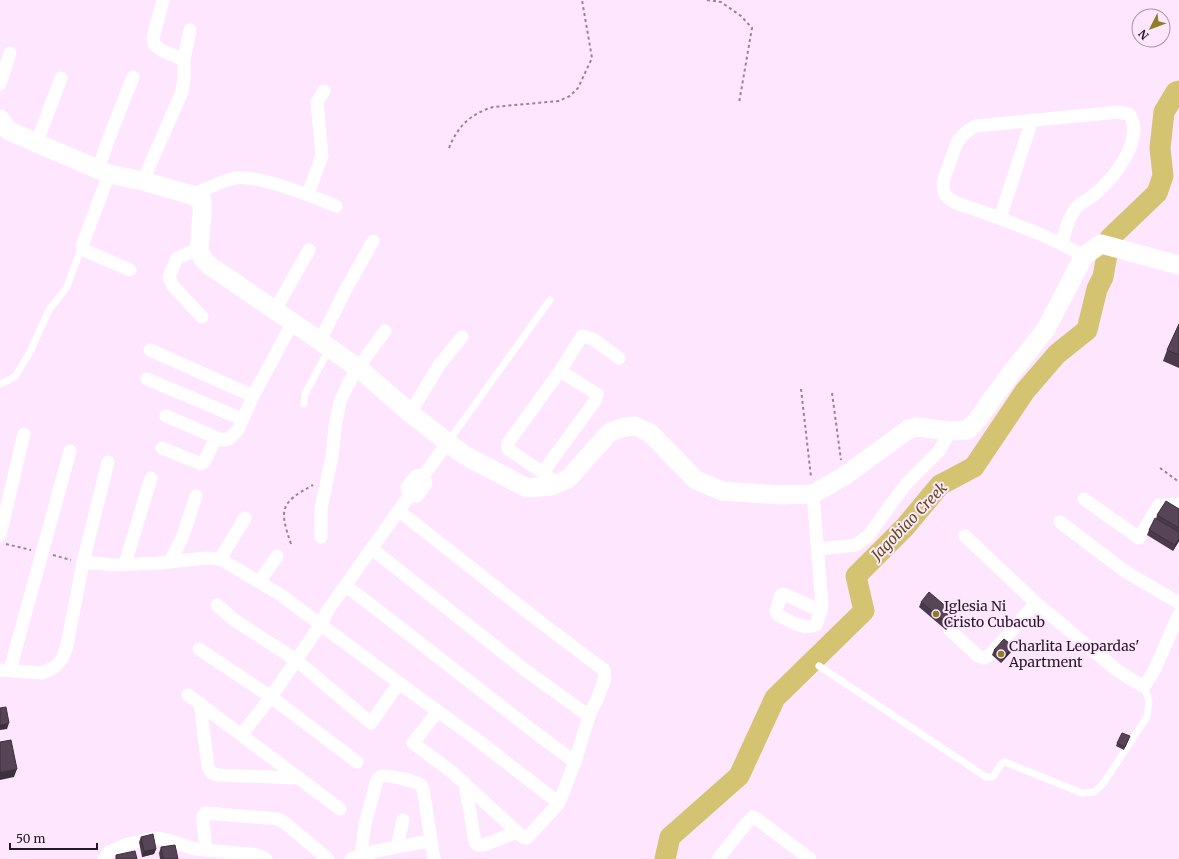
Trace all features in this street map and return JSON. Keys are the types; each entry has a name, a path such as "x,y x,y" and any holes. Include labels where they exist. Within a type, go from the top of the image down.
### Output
{"street":[{"path":"163,0 154,38 154,44 161,50 184,60"},
{"path":"143,181 182,92 184,60 190,30"},
{"path":"0,84 10,53"},
{"path":"130,270 84,250 82,246 103,172 109,138 133,77"},
{"path":"37,142 61,78"},
{"path":"308,194 322,156 317,102 324,91"},
{"path":"1062,244 1068,222 1077,206 1094,195 1115,173 1126,157 1134,134 1133,120 1129,114 1118,112 976,126 964,133 958,140 943,183 945,194 952,201 1000,218 1062,244 1084,256"},
{"path":"0,119 9,131 103,172 143,181 192,195 202,201 199,248 203,259 210,266 358,368 410,413 464,455 527,488 547,479 568,479 610,432 625,427 635,426 650,433 696,480 722,491 780,495 813,494 843,477 909,428 917,427 950,431 968,430 1046,329 1084,256 1107,245 1179,265"},
{"path":"1000,218 1032,120"},
{"path":"192,195 228,180 241,177 262,181 308,194 336,206"},
{"path":"325,344 345,291 373,241"},
{"path":"199,248 177,258 169,277 174,286 202,317"},
{"path":"275,310 309,250"},
{"path":"166,416 216,438 222,440 229,439 238,430 253,396 293,322"},
{"path":"321,537 321,508 329,473 335,426 340,402 348,384 358,368 385,331"},
{"path":"547,479 508,449 508,443 560,371 582,336 593,339 619,358"},
{"path":"410,413 440,364 462,337"},
{"path":"150,350 253,396"},
{"path":"547,479 596,401 597,394 560,371"},
{"path":"147,379 242,419"},
{"path":"818,549 856,545 868,536 906,484 939,451 950,431"},
{"path":"0,535 24,434"},
{"path":"162,448 201,464 204,462 216,438"},
{"path":"242,734 271,697 321,624 328,610 399,511 409,496 407,487 416,476 424,475 448,442"},
{"path":"70,451 5,670 42,673 55,667 62,659 66,649 82,562 108,462"},
{"path":"125,564 151,478"},
{"path":"813,494 822,604 821,611"},
{"path":"170,562 183,536 196,496"},
{"path":"1084,499 1139,538 1159,505 1179,504"},
{"path":"399,511 604,670 605,678 589,716 575,762 559,803 527,838 517,832 452,772 412,743 438,711"},
{"path":"220,559 245,518"},
{"path":"1060,522 1126,572 1179,603"},
{"path":"965,536 1036,603 1118,671 1144,687 1154,670 1179,614"},
{"path":"372,549 525,670 589,716"},
{"path":"259,582 277,556"},
{"path":"82,562 115,565 159,563 205,558 220,559 281,595 476,738 559,803"},
{"path":"346,586 575,762"},
{"path":"950,630 978,656 984,658 990,654 1036,603"},
{"path":"216,605 233,619 296,660 371,723 399,683"},
{"path":"199,649 271,697 357,762"},
{"path":"188,694 340,809"},
{"path":"200,703 208,766 212,773 217,775 298,778"},
{"path":"430,841 356,857 377,780 379,778 384,776 421,785 423,789 434,859"},
{"path":"465,783 475,842 477,845 484,845 517,832"},
{"path":"199,853 202,820 205,813 278,819 285,823 328,859"},
{"path":"718,859 753,817 758,819 810,859"},
{"path":"397,847 403,820"},
{"path":"104,859 109,852 128,844 155,838 168,840 199,853 231,856 257,856 266,859"}],"lane":[{"path":"0,384 15,377 30,352 49,310 67,287 82,246"},
{"path":"448,442 550,300"},
{"path":"304,404 305,394 325,344"},
{"path":"819,666 986,777 993,777 1001,764 1006,762 1082,793 1094,792 1103,784 1147,717 1149,701 1144,687"}],"path":[{"path":"449,148 454,136 462,124 482,110 493,107 559,101 570,96 578,88 592,58 582,0"},
{"path":"707,0 721,2 741,16 752,28 739,103"},
{"path":"801,389 813,494"},
{"path":"832,393 843,477"},
{"path":"1160,468 1179,482"},
{"path":"291,544 283,518 284,511 289,501 296,494 315,484 329,473"}],"building":[{"path":"1179,324 1179,355 1167,350"},
{"path":"1166,501 1179,509 1179,528 1157,515"},
{"path":"1155,518 1179,532 1179,539 1175,545 1149,530"},
{"path":"929,592 956,615 948,624 921,602"},
{"path":"1004,639 1013,646 1003,658 994,650"},
{"path":"6,707 9,723 0,725 0,708"},
{"path":"1122,733 1130,736 1125,747 1117,743"},
{"path":"11,740 17,769 0,772 0,742"},
{"path":"153,834 156,849 144,851 141,837"},
{"path":"175,845 178,859 163,859 161,847"},
{"path":"135,851 137,859 116,859 116,855"}],"waterway":[{"name":"Jagobiao Creek","path":"665,859 670,837 739,776 775,698 864,611 856,576 905,527 940,485 974,467 1025,391 1057,354 1087,330 1097,289 1103,277 1110,238 1157,193 1163,176 1160,148 1164,112 1176,92 1179,91"}],"place":[{"name":"Iglesia Ni Cristo Cubacub","path":"936,614"},
{"name":"Charlita Leopardas' Apartment","path":"1001,654"}]}
